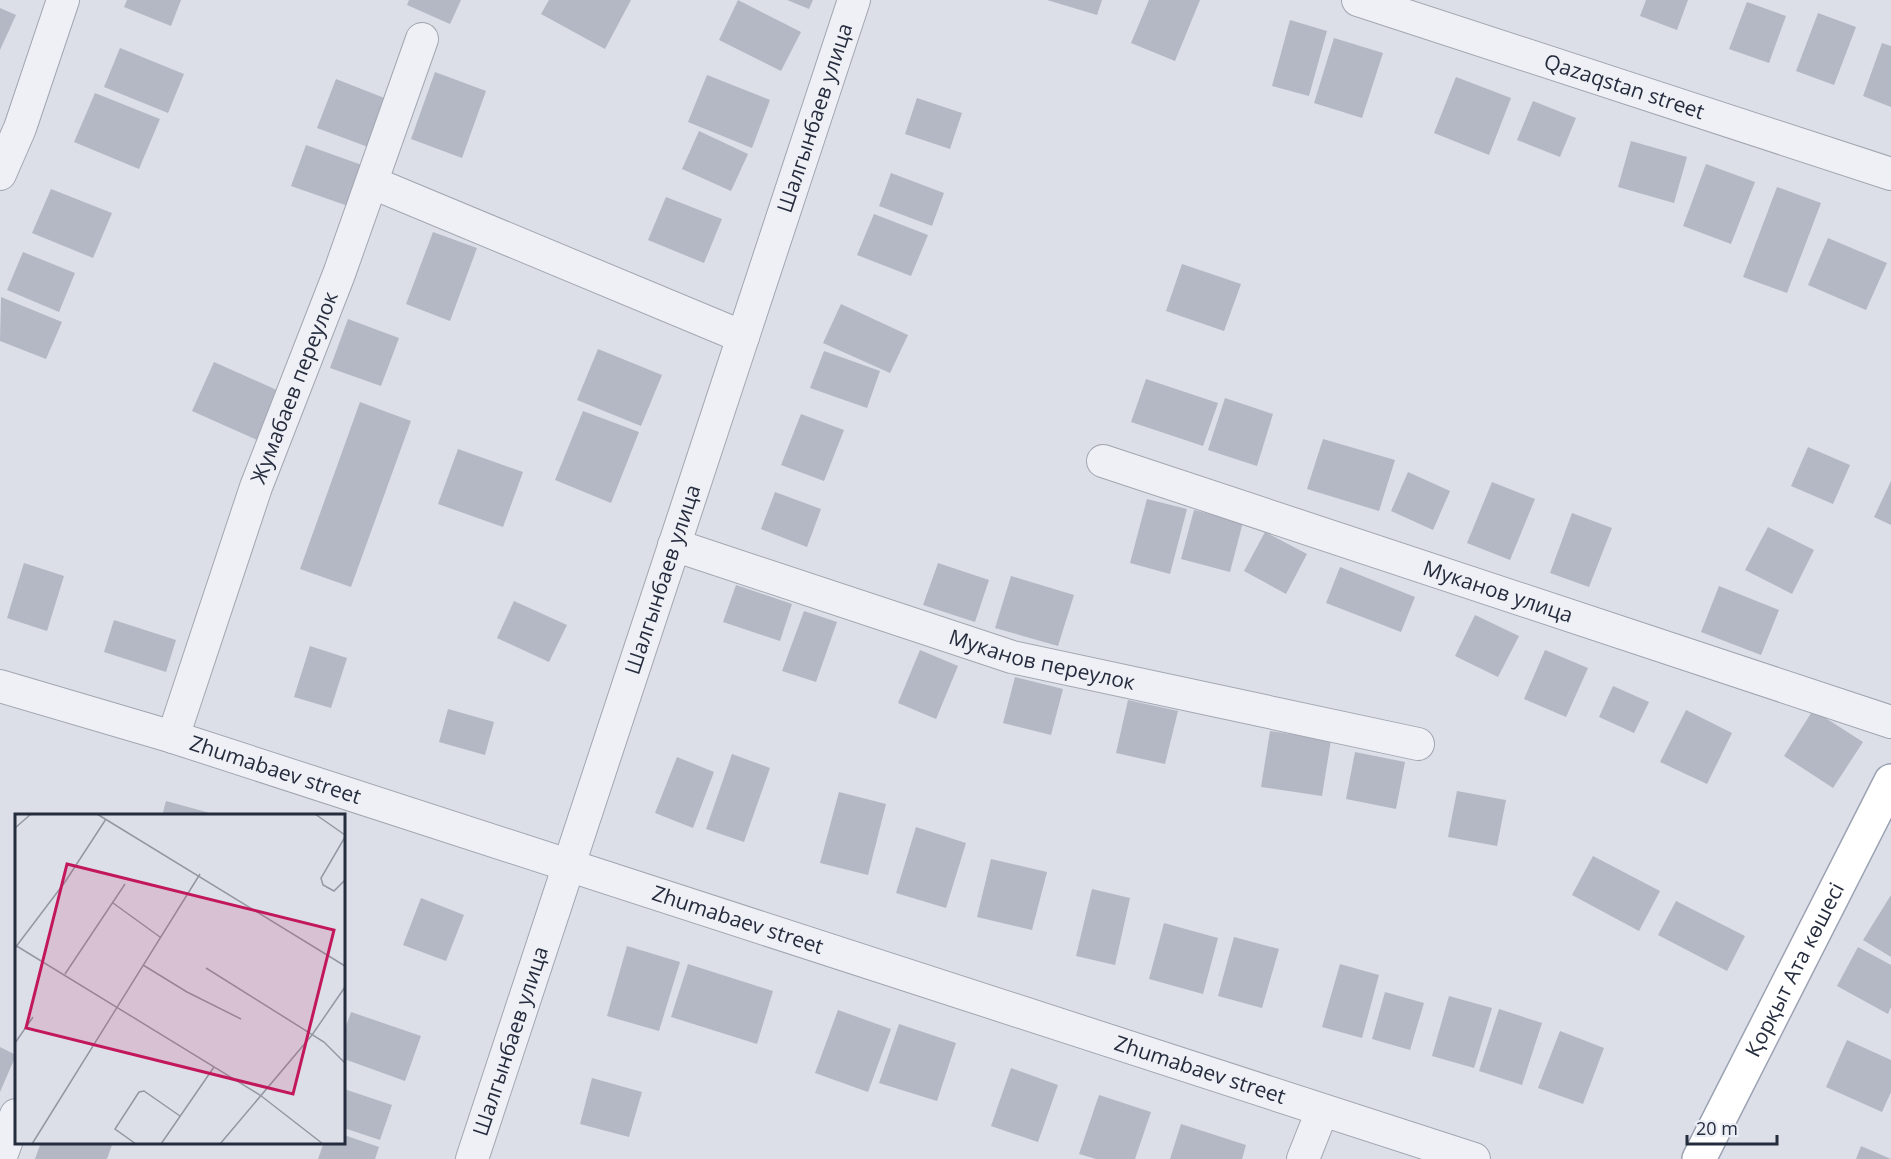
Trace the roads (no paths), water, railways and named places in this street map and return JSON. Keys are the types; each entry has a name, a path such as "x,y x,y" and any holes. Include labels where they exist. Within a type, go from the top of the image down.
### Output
{"main road":[{"name":"Қорқыт Ата көшесі","path":"1699,1159 1891,782"}],"street":[{"path":"0,174 20,128 63,0"},
{"name":"Шалгынбаев улица","path":"472,1159 854,0"},
{"name":"Qazaqstan street","path":"1358,0 1891,174"},
{"name":"Жумабаев переулок","path":"173,737 256,487 373,183 423,39"},
{"path":"373,183 743,337"},
{"name":"Муканов улица","path":"1102,461 1891,722"},
{"name":"Муканов переулок","path":"674,545 1012,657 1418,744"},
{"name":"Zhumabaev street","path":"0,686 173,737 1474,1159"},
{"path":"1303,1159 1322,1111"},
{"path":"0,1159 15,1119"}]}
